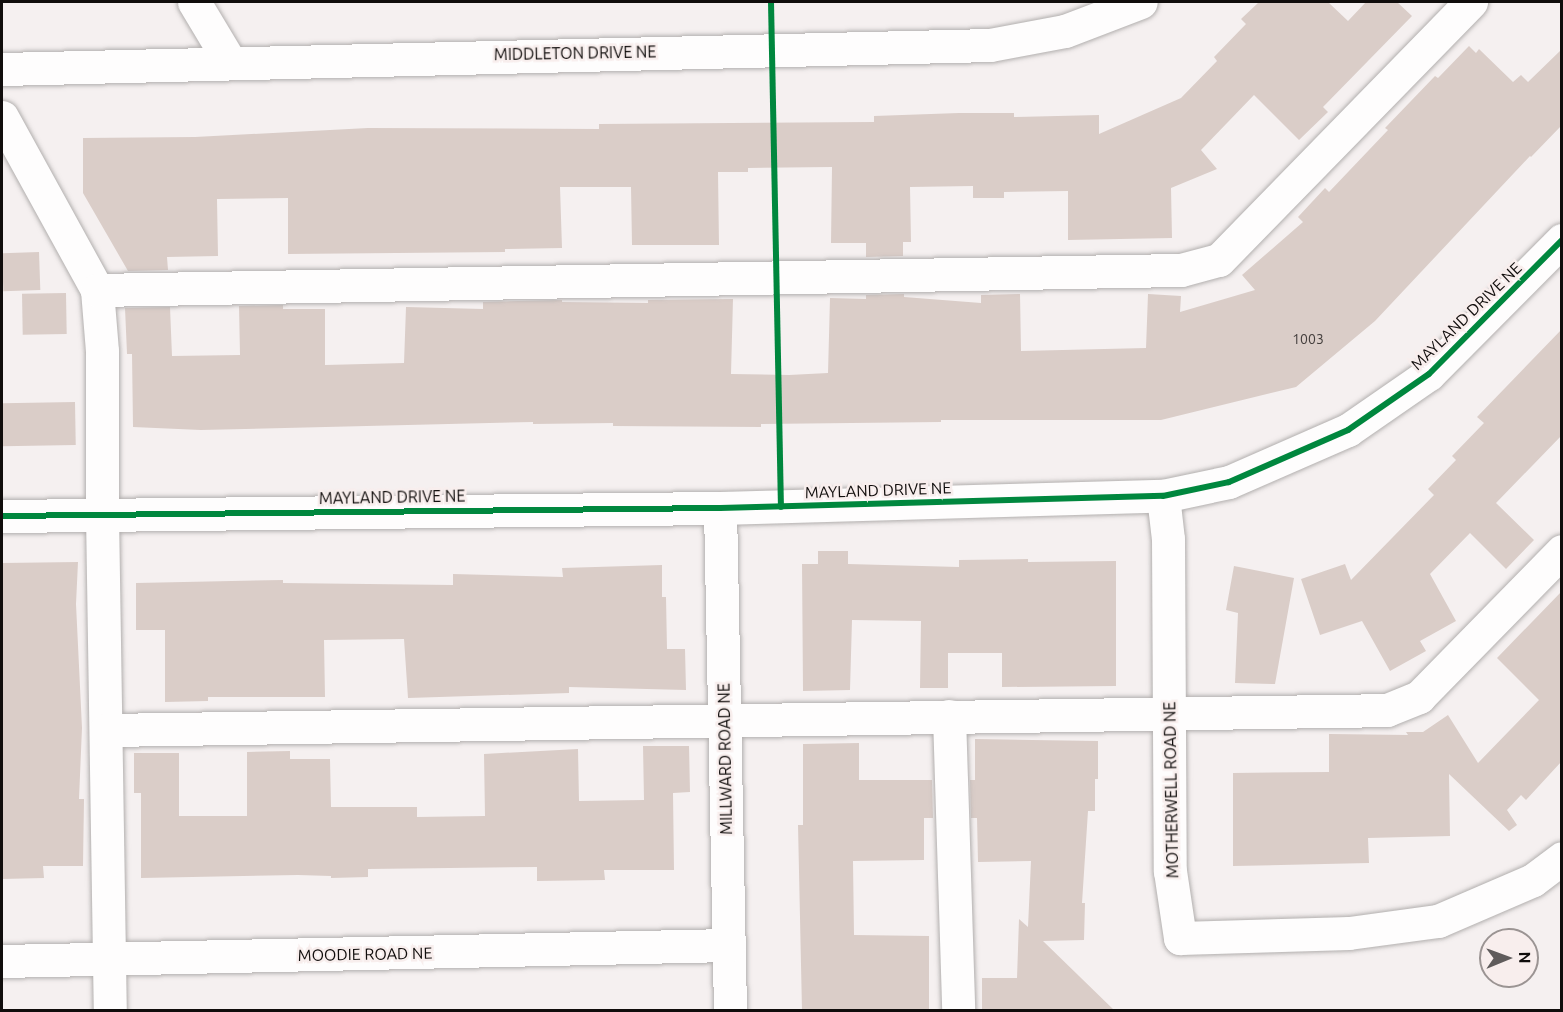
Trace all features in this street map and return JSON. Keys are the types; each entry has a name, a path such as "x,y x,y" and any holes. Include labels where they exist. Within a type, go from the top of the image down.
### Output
{"street":[{"path":"194,2 230,62"},
{"name":"MIDDLETON DRIVE NE","path":"2,69 990,45 1065,31 1141,2"},
{"path":"97,290 1181,270 1219,260 1471,2"},
{"path":"2,117 97,290 102,351 102,514 110,1011"},
{"name":"MAYLAND DRIVE NE","path":"2,516 720,508 1163,496 1229,482 1348,430 1429,374 1562,240"},
{"name":"MOTHERWELL ROAD NE","path":"1163,496 1168,539 1171,713 1170,871 1180,938 1349,933 1438,921 1533,880 1562,858"},
{"name":"MILLWARD ROAD NE","path":"720,508 730,1011"},
{"path":"106,730 724,718 1388,710 1419,697 1562,551"},
{"path":"949,716 958,1011"},
{"name":"MOODIE ROAD NE","path":"2,960 729,945"}],"building":[{"path":"1259,2 1328,2 1348,21 1366,2 1397,2 1412,16 1323,107 1328,112 1299,140 1254,95 1201,150 1217,169 1171,188 1172,238 1068,240 1068,191 1004,192 1004,198 973,198 973,186 910,187 911,242 903,242 903,256 866,257 866,243 831,243 832,167 748,168 748,172 718,172 719,245 632,245 631,187 560,187 562,248 505,249 505,252 288,254 288,198 217,199 218,256 167,257 168,270 128,271 83,193 83,138 195,137 368,128 599,129 599,124 874,122 874,116 959,113 1014,113 1014,117 1099,115 1099,134 1181,98 1217,61 1214,57 1246,24 1241,19"},
{"path":"1469,46 1476,53 1479,49 1513,82 1521,75 1528,82 1562,49 1561,126 1375,321 1296,387 1161,420 941,420 941,422 761,424 761,427 613,426 613,423 533,424 533,422 201,430 133,427 132,354 127,354 125,308 170,307 172,356 240,355 239,306 283,305 283,309 325,309 325,365 404,363 406,307 483,309 483,302 562,300 562,302 648,303 648,300 733,299 731,374 828,373 830,298 866,299 866,295 904,294 904,297 981,303 981,295 1020,294 1021,351 1146,348 1148,294 1181,296 1180,312 1255,290 1242,275 1303,222 1298,217 1325,188 1329,192 1388,130 1385,128 1435,76 1438,78"},
{"path":"39,252 40,290 3,291 2,253"},
{"path":"66,293 67,334 23,335 22,294"},
{"path":"1562,329 1562,435 1496,503 1534,540 1506,569 1470,533 1430,574 1456,621 1420,641 1426,651 1390,671 1362,621 1320,635 1301,579 1345,564 1351,580 1434,495 1428,489 1456,460 1452,456 1484,423 1477,417"},
{"path":"75,402 76,445 3,446 2,403"},
{"path":"818,551 848,551 848,564 959,567 959,560 1116,561 1116,686 1002,687 1002,653 948,653 948,688 920,688 921,621 852,620 850,690 803,691 802,564 818,564"},
{"path":"78,562 76,604 82,728 79,799 84,799 83,866 43,866 44,878 2,879 2,563"},
{"path":"662,565 662,597 666,597 667,649 685,649 686,690 569,687 569,693 408,698 404,639 324,640 325,697 208,697 208,701 165,702 165,630 136,630 136,583 283,580 283,583 453,585 453,574 563,577 562,568"},
{"path":"1234,566 1294,578 1275,684 1235,683 1238,613 1226,610"},
{"path":"1562,591 1561,762 1526,800 1521,795 1507,810 1517,825 1509,831 1449,774 1450,836 1368,838 1369,863 1233,866 1233,773 1329,772 1329,734 1408,735 1406,732 1423,732 1448,715 1478,763 1539,700 1497,658"},
{"path":"975,739 1098,741 1095,811 1088,811 1082,903 1085,903 1084,940 1043,941 1115,1011 982,1011 982,978 1017,978 1019,919 1028,927 1031,861 978,862 977,818 971,818 970,780 975,780"},
{"path":"859,743 859,780 932,780 933,818 924,818 924,860 853,861 854,935 929,936 929,1010 802,1011 798,825 803,825 803,744"},
{"path":"643,746 689,746 690,792 673,793 674,870 604,870 605,880 537,881 537,867 368,869 368,877 331,878 331,876 298,875 141,878 141,793 134,793 134,753 179,753 179,816 247,816 247,752 290,751 290,759 330,759 331,807 417,807 417,817 485,816 484,754 578,749 579,801 644,800"}],"cycle path":[{"path":"771,2 781,507"},
{"path":"2,516 720,508 1163,496 1229,482 1348,430 1429,374 1562,240"}]}
